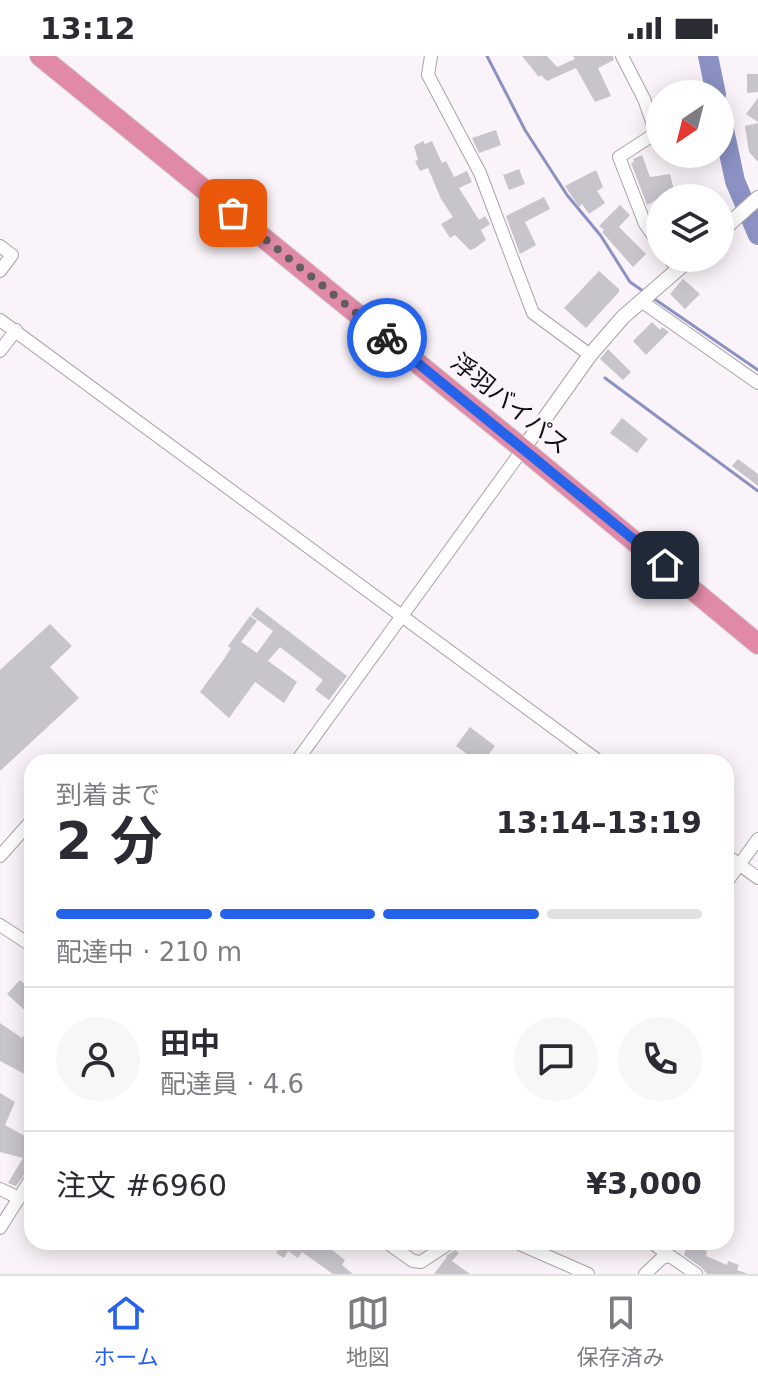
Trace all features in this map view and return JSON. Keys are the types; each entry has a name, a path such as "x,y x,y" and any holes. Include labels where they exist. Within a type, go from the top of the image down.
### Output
{"highway":[{"name":"浮羽バイパス","path":"40,56 758,644"}],"street":[{"path":"431,56 428,75 480,173 533,313 590,355"},
{"path":"622,56 644,99 656,133 619,157 646,225"},
{"path":"734,219 758,198"},
{"path":"0,246 12,255 0,271"},
{"path":"302,754 590,355 668,272"},
{"path":"641,301 758,383"},
{"path":"0,320 589,754"},
{"path":"0,351 16,330"},
{"path":"0,856 24,829"},
{"path":"734,871 758,839"},
{"path":"734,861 758,878"},
{"path":"0,925 24,941"},
{"path":"0,1189 19,1198"},
{"path":"0,1228 24,1190"},
{"path":"397,1250 413,1261 421,1262 439,1250"},
{"path":"533,1250 588,1274"},
{"path":"662,1250 696,1274"},
{"path":"645,1274 662,1258 670,1256"}],"building":[{"path":"522,56 547,56 557,67 575,59 573,56 613,56 614,60 598,68 611,96 595,102 576,68 547,81 541,75 539,77"},
{"path":"747,74 758,74 758,92 747,93"},
{"path":"758,98 758,122 746,114"},
{"path":"758,123 758,162 749,152 745,126"},
{"path":"496,130 501,145 479,153 472,138"},
{"path":"423,141 425,144 432,141 442,163 446,161 454,177 467,171 472,182 459,188 479,220 485,216 490,224 481,230 486,240 475,248 470,250 455,235 450,238 441,224 453,217 441,199 428,168 420,171 415,161 418,160 414,146"},
{"path":"642,155 650,177 670,174 672,184 646,184 646,202 631,163"},
{"path":"519,169 525,184 509,190 503,175"},
{"path":"596,170 603,187 597,191 605,203 589,214 582,204 579,207 565,186"},
{"path":"544,197 550,209 525,222 536,245 520,254 506,216"},
{"path":"620,205 630,215 619,227 646,254 633,267 599,226"},
{"path":"599,271 619,292 586,328 564,308"},
{"path":"683,279 700,294 685,309 670,294"},
{"path":"652,322 660,330 662,327 669,332 646,355 633,341"},
{"path":"608,349 631,372 623,380 600,359"},
{"path":"622,418 648,439 637,453 610,433"},
{"path":"738,459 758,474 758,486 732,466"},
{"path":"257,607 347,676 329,700 315,690 323,680 280,647 268,661 297,682 284,703 255,682 229,718 200,692 250,616 257,621 241,642 257,653 273,631 251,615"},
{"path":"50,624 72,646 50,667 79,698 0,771 0,670"},
{"path":"470,727 495,746 489,754 467,754 456,746"},
{"path":"20,980 24,983 24,1010 7,994"},
{"path":"0,1023 22,1038 24,1036 24,1074 0,1061"},
{"path":"0,1093 15,1102 5,1125 24,1136 24,1175 16,1186 8,1183 23,1158 0,1152"},
{"path":"278,1250 332,1250 345,1260 342,1265 353,1274 333,1274 302,1252 298,1258 288,1251 284,1258 276,1253"},
{"path":"455,1250 459,1253 452,1261 470,1274 434,1274"},
{"path":"686,1250 705,1250 706,1256 727,1265 728,1261 739,1265 737,1270 748,1274 707,1274 684,1255"}],"waterway":[{"path":"487,56 525,130 567,195 601,236 630,282 643,291"},
{"path":"708,56 713,80"},
{"path":"732,168 758,235"},
{"path":"653,298 758,370"},
{"path":"605,378 758,491"}],"way so far":[{"path":"233,213 387,338"}],"route":[{"path":"387,338 665,565"}]}
